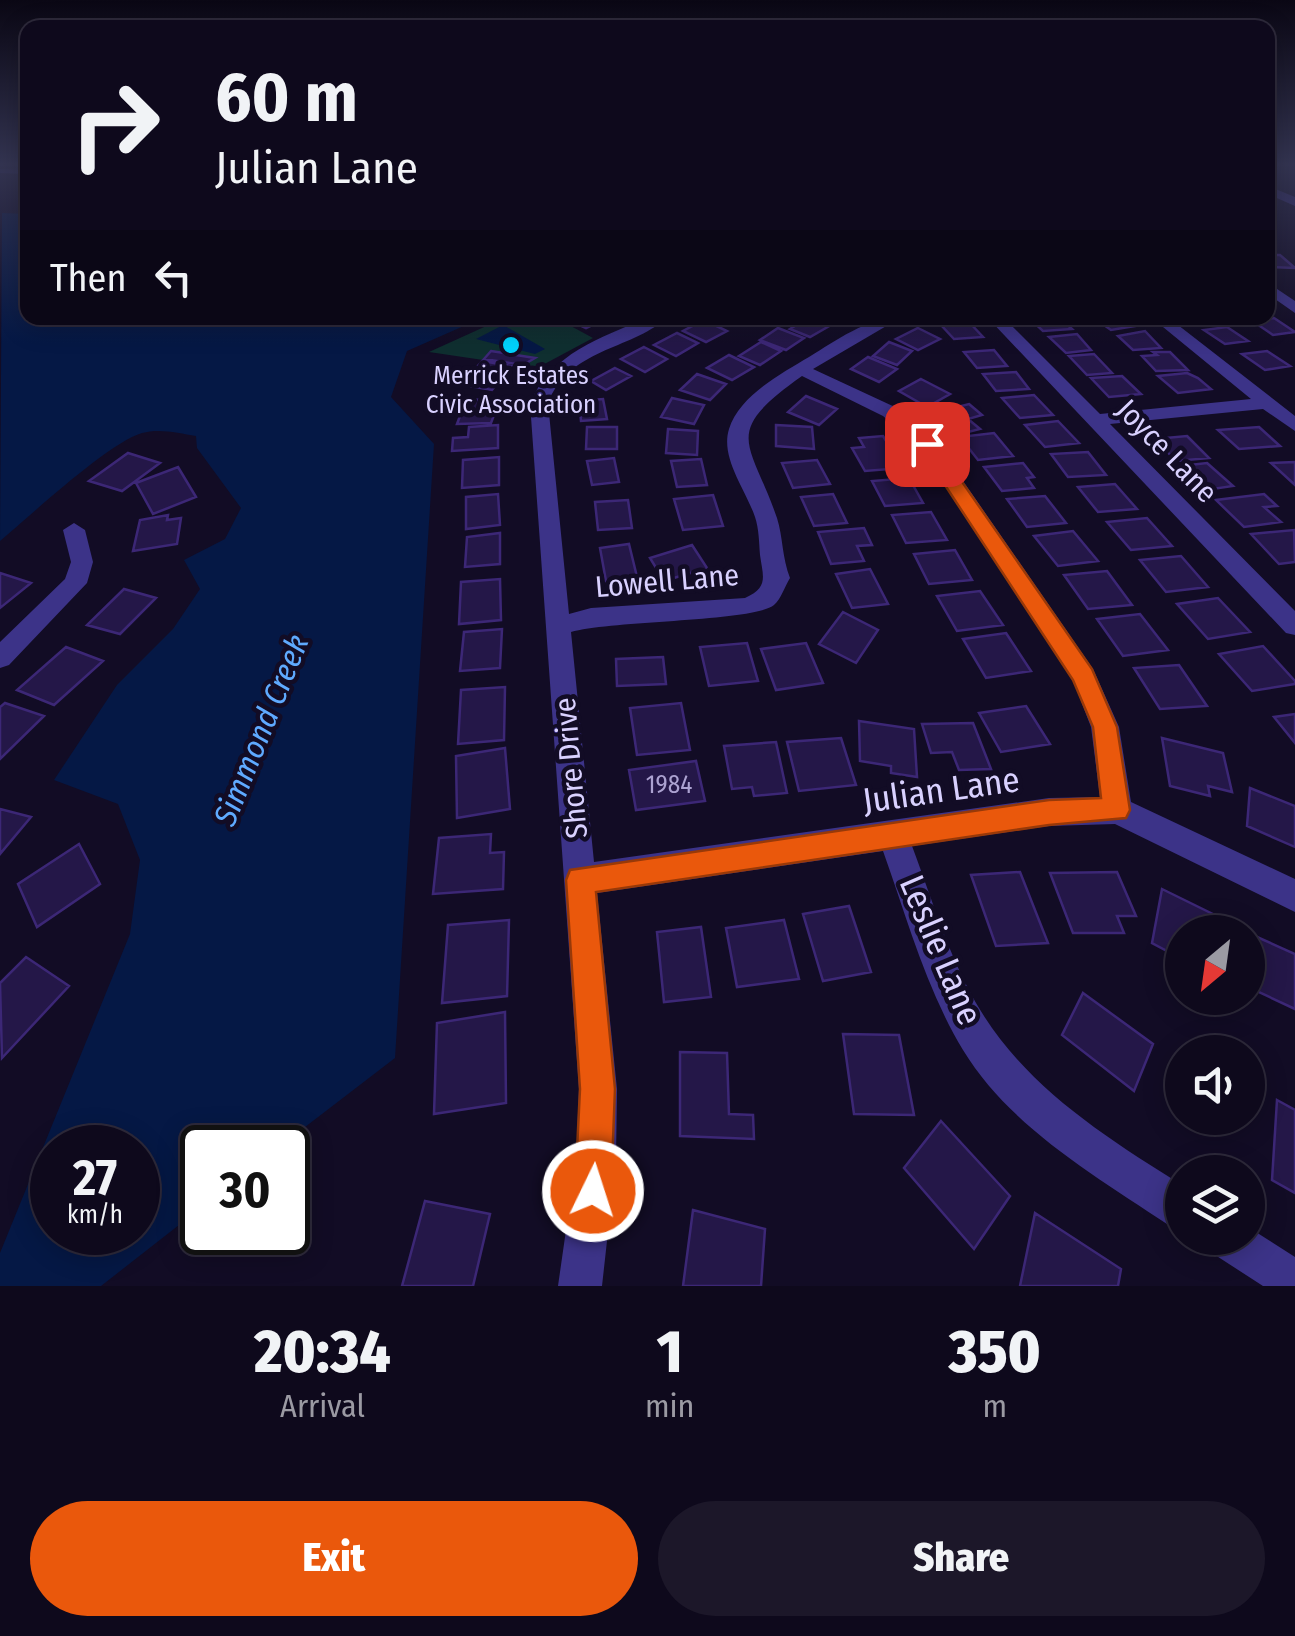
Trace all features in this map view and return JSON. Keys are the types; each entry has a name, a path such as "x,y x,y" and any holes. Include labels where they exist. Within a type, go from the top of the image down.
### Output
{"street":[{"name":"Shore Drive","path":"580,1286 596,1160 598,1089 539,403 543,386 559,368 645,325"},
{"name":"Lowell Lane","path":"559,626 591,617 714,606 736,608 767,598 778,578 770,557 770,534 740,454 737,433 755,402 875,325"},
{"name":"Joyce Lane","path":"1003,325 1295,626"},
{"path":"1169,325 1295,425"},
{"path":"802,370 890,412 927,444 1084,676 1105,727 1116,810"},
{"path":"1096,420 1267,403"},
{"path":"0,658 75,583 82,562 74,530"},
{"name":"Julian Lane","path":"580,880 1049,812 1116,810 1295,896"},
{"name":"Leslie Lane","path":"893,836 955,997 993,1062 1028,1100 1165,1196"},
{"path":"1253,1255 1295,1282"}],"green space":[{"name":"Merrick Estates Civic Association","path":"489,325 569,325 593,338 537,368 429,352"}],"water":[{"name":"Simmond Creek","path":"2,223 20,223 20,325 466,325 407,351 391,397 434,444 395,1058 308,1125 180,1125 180,1224 160,1240 160,1125 52,1125 130,934 140,860 118,804 54,780 117,685 173,629 200,589 184,560 225,539 241,508 197,448 196,436 142,433 90,465 0,541"},
{"path":"503,325 545,349 535,354 476,339"},
{"path":"30,1179 30,1255 141,1255 101,1286 0,1286 0,1253"}],"building":[{"path":"1275,255 1280,255 1295,268 1275,267"},
{"path":"1275,319 1295,332 1273,335 1258,325 1275,325"},
{"path":"694,325 714,325 727,331 706,342 683,331"},
{"path":"797,325 831,325 810,337 790,329"},
{"path":"941,325 972,325 983,337 954,339"},
{"path":"1037,325 1068,325 1072,329 1043,331"},
{"path":"1104,325 1135,326 1111,330"},
{"path":"1227,327 1248,341 1225,344 1204,330"},
{"path":"778,328 804,338 786,350 760,340"},
{"path":"918,328 940,339 918,350 896,339"},
{"path":"1145,331 1161,348 1133,350 1118,336"},
{"path":"677,333 698,343 676,356 654,345"},
{"path":"1077,334 1091,350 1066,353 1049,337"},
{"path":"761,342 781,351 760,365 739,356"},
{"path":"889,342 912,351 897,365 873,356"},
{"path":"644,347 667,359 645,372 621,359"},
{"path":"994,350 1007,366 977,368 964,352"},
{"path":"491,351 535,358 523,365 484,359"},
{"path":"1267,351 1290,366 1265,370 1242,354"},
{"path":"1153,352 1170,352 1188,370 1156,371 1142,356 1157,355"},
{"path":"1094,354 1112,373 1087,375 1069,356"},
{"path":"729,355 754,367 732,380 707,368"},
{"path":"868,357 897,369 879,382 851,369"},
{"path":"482,361 511,366 492,390 462,385"},
{"path":"615,368 631,376 606,390 591,381"},
{"path":"1016,372 1029,389 996,391 983,374"},
{"path":"1187,373 1211,389 1178,393 1158,376"},
{"path":"697,374 726,384 710,400 680,390"},
{"path":"1122,376 1141,394 1109,397 1091,378"},
{"path":"921,379 950,394 927,407 899,391"},
{"path":"1034,395 1053,415 1020,418 1002,398"},
{"path":"806,396 837,409 819,425 788,412"},
{"path":"672,398 704,405 694,424 661,417"},
{"path":"500,399 491,423 457,424 466,400"},
{"path":"603,399 607,419 581,421 579,401"},
{"path":"969,404 982,415 968,419 980,429 956,435 933,413"},
{"path":"1058,421 1079,443 1045,447 1025,425"},
{"path":"498,425 498,448 452,451 453,438 468,437 469,427"},
{"path":"776,425 812,427 814,449 776,446"},
{"path":"587,427 617,427 617,449 586,449"},
{"path":"1259,427 1280,446 1239,449 1218,430"},
{"path":"668,429 698,431 697,455 666,453"},
{"path":"994,433 1013,456 978,460 960,437"},
{"path":"883,436 903,468 865,471 852,448 864,447 859,438"},
{"path":"1187,436 1209,458 1176,461 1155,439"},
{"path":"1088,452 1106,475 1068,477 1051,454"},
{"path":"128,453 160,463 122,491 89,481"},
{"path":"499,457 499,485 462,488 463,460"},
{"path":"614,458 619,482 592,485 587,461"},
{"path":"701,459 707,485 677,487 671,461"},
{"path":"817,460 830,484 793,488 782,463"},
{"path":"1295,462 1295,485 1271,463"},
{"path":"1023,463 1034,477 1027,478 1034,488 1002,491 984,467"},
{"path":"1207,463 1233,486 1206,490 1181,466"},
{"path":"178,467 196,497 153,514 136,483"},
{"path":"909,478 923,503 885,506 872,481"},
{"path":"1115,484 1137,509 1098,512 1078,487"},
{"path":"498,494 500,525 466,529 466,497"},
{"path":"833,494 847,523 814,526 801,497"},
{"path":"1264,494 1277,506 1264,507 1281,522 1244,527 1216,500"},
{"path":"713,495 723,526 683,530 674,499"},
{"path":"1045,496 1066,523 1027,527 1007,499"},
{"path":"628,500 632,528 598,530 595,502"},
{"path":"931,512 947,540 906,543 892,515"},
{"path":"168,515 167,520 181,518 177,544 133,551 140,520"},
{"path":"1147,518 1172,546 1131,550 1107,522"},
{"path":"864,528 872,545 857,546 864,561 831,564 818,532"},
{"path":"1294,530 1295,562 1279,564 1251,534"},
{"path":"1073,531 1098,561 1058,566 1034,536"},
{"path":"500,533 500,564 465,567 467,537"},
{"path":"629,544 637,577 606,581 600,548"},
{"path":"692,545 707,568 664,581 650,558"},
{"path":"955,550 972,580 929,584 914,554"},
{"path":"1181,556 1208,587 1166,592 1140,560"},
{"path":"870,569 888,604 852,608 836,574"},
{"path":"1107,571 1132,605 1088,609 1064,575"},
{"path":"0,573 31,583 0,608"},
{"path":"500,579 501,620 459,624 461,582"},
{"path":"124,589 156,598 120,634 87,625"},
{"path":"980,591 1003,625 957,631 937,596"},
{"path":"1218,598 1250,632 1208,639 1177,604"},
{"path":"843,612 878,630 856,663 819,644"},
{"path":"1140,614 1168,650 1123,656 1097,619"},
{"path":"502,629 500,668 460,671 464,632"},
{"path":"1006,633 1031,671 986,678 963,639"},
{"path":"747,643 758,681 709,686 700,647"},
{"path":"806,643 823,683 776,690 761,649"},
{"path":"1263,646 1295,684 1252,691 1219,654"},
{"path":"66,647 103,661 54,705 17,690"},
{"path":"663,657 666,684 617,686 616,659"},
{"path":"1179,665 1207,706 1160,709 1134,668"},
{"path":"505,687 504,740 458,744 461,690"},
{"path":"5,703 44,716 0,759 0,707"},
{"path":"681,703 690,750 637,755 630,708"},
{"path":"1026,706 1050,744 1001,752 979,713"},
{"path":"1295,714 1295,743 1274,717"},
{"path":"859,721 914,729 917,777 891,773 891,766 860,761"},
{"path":"973,723 991,769 959,770 952,752 931,753 922,724"},
{"path":"841,738 856,785 799,791 787,742"},
{"path":"1162,738 1223,753 1232,792 1208,786 1210,796 1170,786"},
{"path":"776,742 787,793 754,796 752,787 732,789 724,746"},
{"path":"505,748 510,809 457,818 456,756"},
{"path":"696,761 705,801 636,810 629,770"},
{"path":"1250,788 1295,806 1295,847 1247,826"},
{"path":"0,809 31,817 0,854"},
{"path":"491,834 490,853 504,852 503,889 433,894 439,838"},
{"path":"79,844 100,884 37,927 18,884"},
{"path":"1020,872 1048,943 996,946 971,875"},
{"path":"1117,872 1136,916 1117,916 1124,933 1073,933 1050,873"},
{"path":"1162,889 1215,915 1165,915 1165,950 1152,943"},
{"path":"849,906 871,972 823,981 803,914"},
{"path":"509,920 507,996 442,1003 448,925"},
{"path":"784,920 799,979 737,987 726,928"},
{"path":"701,927 711,997 664,1002 657,932"},
{"path":"1265,941 1295,954 1295,1009 1265,995"},
{"path":"26,957 69,986 2,1058 0,983"},
{"path":"1083,993 1153,1044 1134,1091 1062,1035"},
{"path":"505,1012 506,1103 434,1114 437,1023"},
{"path":"843,1034 899,1035 914,1115 854,1114"},
{"path":"680,1052 727,1053 729,1114 753,1115 754,1139 680,1136"},
{"path":"1277,1100 1295,1110 1295,1193 1272,1180"},
{"path":"941,1121 1010,1196 974,1249 904,1168"},
{"path":"425,1201 490,1214 473,1286 402,1286"},
{"path":"693,1210 765,1229 761,1286 683,1286"},
{"path":"1035,1213 1121,1269 1118,1286 1020,1286"}],"place":[{"name":"Merrick Estates Civic Association","path":"511,345"}],"route":[{"path":"593,1191 598,1089 580,880 1049,812 1116,810 1105,727 1084,676 927,444"}]}
